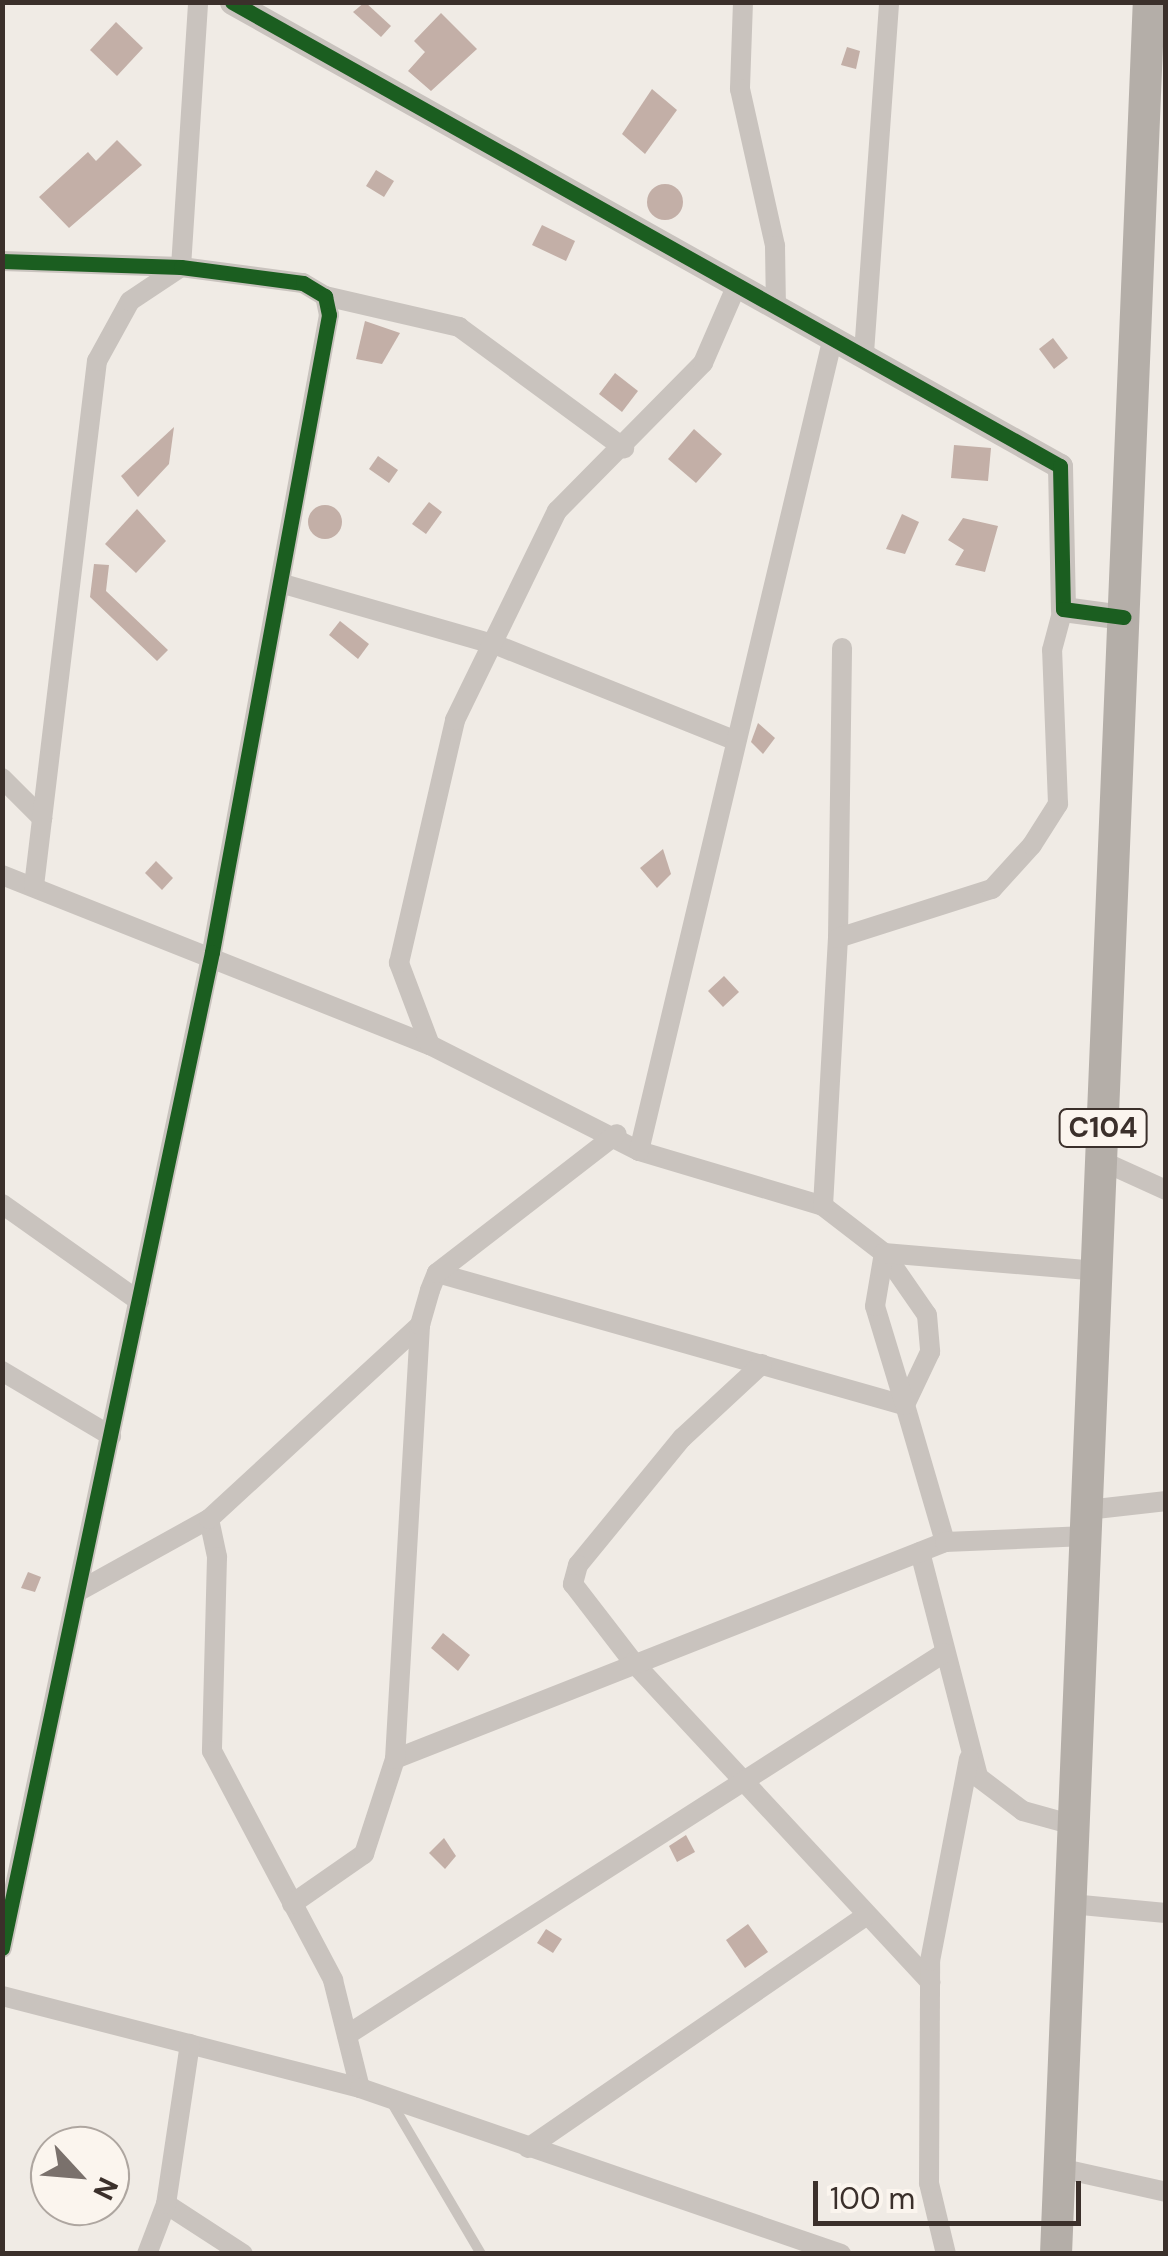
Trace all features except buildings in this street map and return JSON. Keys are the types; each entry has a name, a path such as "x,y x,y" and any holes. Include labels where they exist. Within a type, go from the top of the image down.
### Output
{"highway":[{"name":"C104","path":"1056,2254 1149,2"}],"street":[{"path":"181,267 198,2"},
{"path":"232,2 1060,466 1063,609 1052,650 1058,804 1032,845 992,888 838,938"},
{"path":"743,2 740,89 775,246 776,308"},
{"path":"864,353 888,2"},
{"path":"2,261 181,267 303,282 325,296 459,327 624,448"},
{"path":"34,886 97,361 130,301 181,267"},
{"path":"430,1045 399,963 407,906 455,720 498,646 557,511 624,448 703,363 736,287"},
{"path":"2,1948 212,952 280,583 325,296"},
{"path":"639,1151 833,337"},
{"path":"280,583 498,646 736,740"},
{"path":"1063,609 1123,616"},
{"path":"824,1206 838,938 842,648"},
{"path":"2,778 42,818"},
{"path":"2,875 212,952 430,1045 617,1134 639,1151 824,1206 884,1252 927,1315 930,1352 905,1405"},
{"path":"292,1904 364,1854 395,1760 420,1325 437,1274 617,1134"},
{"path":"1102,1161 1166,1190"},
{"path":"2,1204 139,1301"},
{"path":"884,1252 1097,1271"},
{"path":"884,1252 875,1306 945,1542"},
{"path":"437,1274 905,1405"},
{"path":"79,1591 209,1519 420,1325"},
{"path":"762,1364 682,1438 578,1565 578,1598 632,1662 930,1982"},
{"path":"2,1371 111,1436"},
{"path":"395,1760 632,1662 945,1542 1087,1523 1166,1502"},
{"path":"209,1519 217,1557 212,1751 334,1980 360,2088"},
{"path":"920,1552 969,1759 930,1982 929,2183 946,2254"},
{"path":"346,2035 944,1652"},
{"path":"969,1759 1006,1800 1074,1825"},
{"path":"1070,1904 1166,1914"},
{"path":"528,2148 867,1915"},
{"path":"2,1996 360,2088 841,2254"},
{"path":"147,2254 166,2204 190,2044"},
{"path":"1059,2168 1166,2192"},
{"path":"166,2204 243,2254"}],"lane":[{"path":"390,2098 481,2254"}],"cycle path":[{"path":"232,2 1060,466 1063,609 1123,617"},
{"path":"2,261 181,267 303,283 325,296 329,315 212,952 2,1948"}]}
